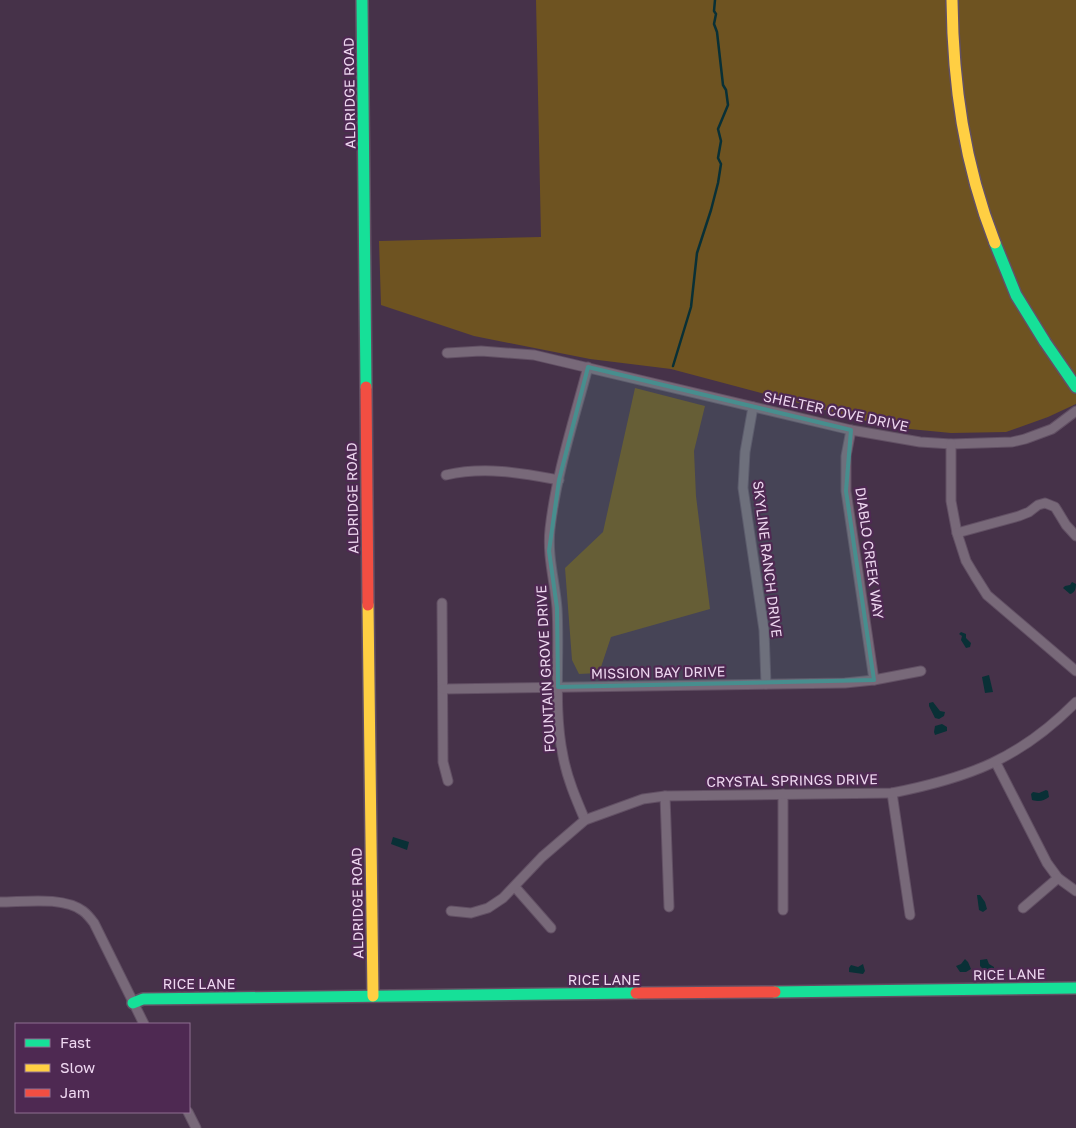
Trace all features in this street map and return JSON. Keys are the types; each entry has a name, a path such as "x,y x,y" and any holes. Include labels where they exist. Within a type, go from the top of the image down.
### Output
{"street":[{"name":"ALDRIDGE ROAD","path":"362,0 369,738 374,996"},
{"path":"952,0 952,41 960,126 979,202 991,237 1015,293 1048,348 1076,387"},
{"name":"SHELTER COVE DRIVE","path":"446,353 480,351 534,355 706,394 852,430 920,442 951,444 1012,442 1052,429 1076,411"},
{"name":"FOUNTAIN GROVE DRIVE","path":"585,820 572,790 562,755 559,732 557,608 549,551 550,529 559,480 588,367"},
{"name":"SKYLINE RANCH DRIVE","path":"754,407 745,452 743,488 764,630 766,684"},
{"name":"DIABLO CREEK WAY","path":"852,430 846,456 846,491 874,680"},
{"path":"951,444 952,501 956,534 966,560 987,595 1076,671"},
{"path":"446,475 460,471 514,471 559,480"},
{"path":"956,534 1019,516 1045,503 1054,507 1076,536"},
{"path":"442,603 443,762 448,781"},
{"name":"MISSION BAY DRIVE","path":"442,688 845,683 874,680 921,671"},
{"name":"CRYSTAL SPRINGS DRIVE","path":"451,911 471,913 488,908 503,898 542,856 585,820 643,799 665,796 892,793 929,786 960,777 996,763 1043,733 1076,702"},
{"path":"996,763 1047,863 1058,878 1076,891"},
{"path":"892,793 910,915"},
{"path":"783,794 784,910"},
{"path":"665,796 669,907"},
{"path":"1023,908 1058,878"},
{"path":"515,887 551,928"},
{"path":"0,902 58,902 83,910 94,923 143,1023"},
{"name":"RICE LANE","path":"133,1003 143,999 1076,988"},
{"path":"188,1113 196,1128"}],"highlighted area":[{"path":"588,367 851,430 846,491 874,680 558,687 557,608 549,551 559,480"}],"shaded area":[{"path":"536,0 1076,0 1076,404 1048,417 1006,432 951,433 889,427 671,369 590,359 474,336 381,305 379,241 541,237"},
{"path":"635,388 705,406 694,451 696,496 710,609 611,637 599,673 579,674 572,660 565,568 603,532"},
{"path":"1072,582 1076,584 1076,587 1070,594 1063,588"},
{"path":"961,632 966,634 966,638 971,643 970,647 966,648 961,640 962,636 959,634"},
{"path":"989,675 993,692 985,693 982,677"},
{"path":"933,702 940,711 945,712 944,716 939,719 935,718 929,706 929,703"},
{"path":"942,724 947,727 947,731 935,735 935,726"},
{"path":"1046,790 1049,797 1041,801 1032,800 1031,794 1033,792 1039,793"},
{"path":"393,837 409,842 407,850 391,844"},
{"path":"977,895 980,895 987,909 983,912 979,910"},
{"path":"965,959 971,969 966,972 960,972 956,966"},
{"path":"987,959 989,964 994,967 994,971 990,973 980,966 980,960"},
{"path":"863,964 865,971 863,974 849,972 851,965 858,967"}],"waterway":[{"path":"673,366 691,307 697,253 718,183 721,164 718,158 721,141 718,129 728,105 726,90 723,85 717,32 714,24 716,14 714,11 715,0"}],"traffic: fast":[{"path":"362,0 366,387"},
{"path":"995,243 1016,295 1076,387"},
{"path":"775,992 1076,988"},
{"path":"133,1003 143,999 636,993"}],"traffic: slow":[{"path":"952,0 955,62 962,123 975,184 995,243"},
{"path":"368,605 373,996"}],"traffic: jam":[{"path":"366,387 368,605"},
{"path":"636,993 775,992"}]}
